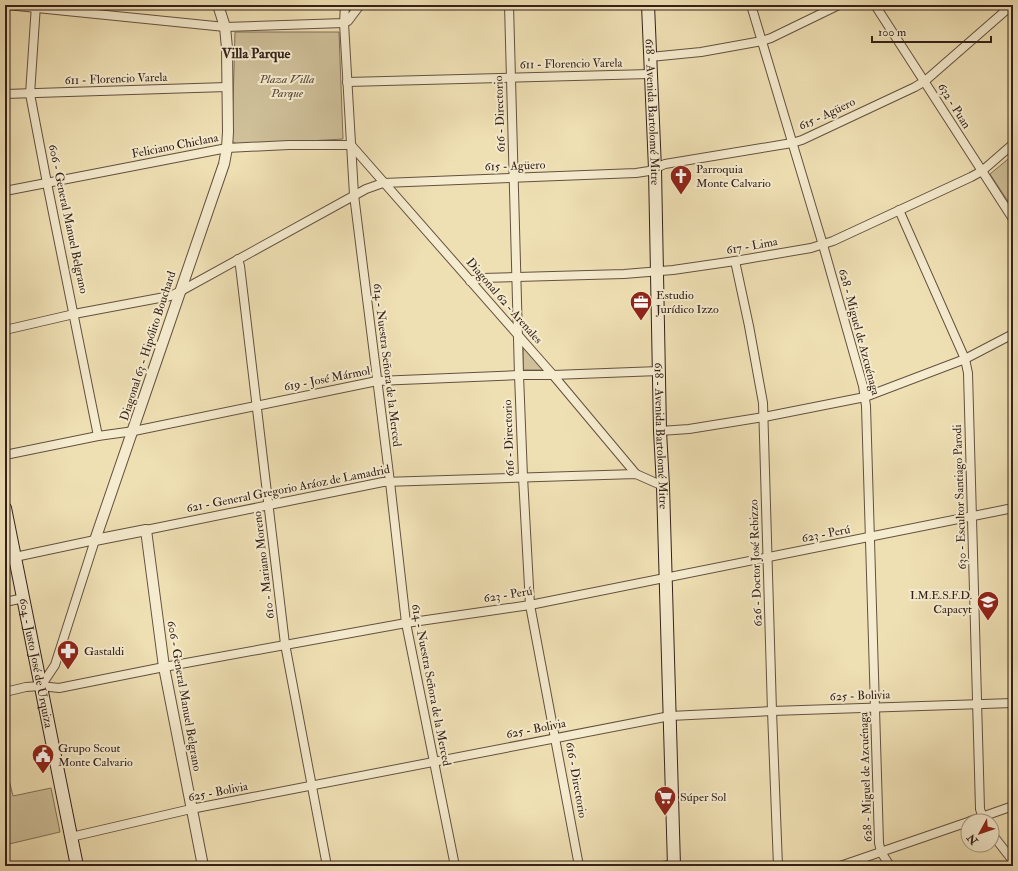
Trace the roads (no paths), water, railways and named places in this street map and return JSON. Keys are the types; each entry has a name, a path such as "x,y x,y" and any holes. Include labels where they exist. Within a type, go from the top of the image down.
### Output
{"main road":[{"name":"618 - Avenida Bartolomé Mitre","path":"648,5 655,169 660,431 670,716 671,865"},
{"name":"604 - Justo José de Urquiza","path":"5,509 77,866"}],"street":[{"path":"7,5 36,6 225,27 344,23 348,21 360,5"},
{"name":"Diagonal 63 - Hipólito Bouchard","path":"41,686 55,665 95,540 134,431 179,292 224,164 227,148 225,27 218,5"},
{"name":"614 - Nuestra Señora de la Merced","path":"345,5 344,23 354,195 406,623 455,866"},
{"name":"616 - Directorio","path":"509,5 519,375 530,605 579,866"},
{"name":"628 - Miguel de Azcuénaga","path":"751,5 823,245 865,396 867,414 879,843 881,852 890,866"},
{"path":"650,57 701,52 762,41 839,5"},
{"name":"632 - Puan","path":"876,5 1013,219"},
{"name":"615 - Agüero","path":"5,330 74,314 170,296 354,195 383,183 636,173 655,169 665,164 792,143 802,140 915,87 924,81 1012,5"},
{"name":"606 - General Manuel Belgrano","path":"36,6 30,94 98,436"},
{"name":"611 - Florencio Varela","path":"347,82 650,74"},
{"name":"611 - Florencio Varela","path":"5,94 227,87"},
{"name":"617 - Lima","path":"470,281 482,278 517,276 617,275 657,272 735,261 823,245 982,171 1013,144"},
{"name":"Feliciano Chiclana","path":"5,191 227,148 289,145 351,145"},
{"name":"Diagonal 62 - Arenales","path":"351,145 553,375 636,474"},
{"name":"630 - Escultor Santiago Parodi","path":"899,210 965,359 968,373 981,813"},
{"name":"610 - Mariano Moreno","path":"238,259 285,644 327,866"},
{"name":"626 - Doctor José Rebizzo","path":"735,261 762,391 764,417 778,866"},
{"path":"660,431 689,429 764,417 865,396 965,359 986,350 1013,334"},
{"name":"619 - José Mármol","path":"5,455 98,436 134,431 377,381 659,371"},
{"name":"621 - General Gregorio Aráoz de Lamadrid","path":"15,557 383,482 636,474 663,486"},
{"name":"623 - Perú","path":"5,692 26,687 41,686 59,688 285,644 406,623 530,605 1013,508"},
{"name":"606 - General Manuel Belgrano","path":"146,530 164,667 203,866"},
{"path":"5,602 24,598"},
{"name":"625 - Bolivia","path":"71,837 192,809 670,716 1013,703"},
{"path":"997,813 1013,806"},
{"path":"840,866 960,824"},
{"path":"1000,844 1013,861"}],"place":[{"name":"Parroquia Monte Calvario","path":"681,196"},
{"name":"Estudio Jurídico Izzo","path":"641,322"},
{"name":"I.M.E.S.F.D. Capacyt","path":"988,622"},
{"name":"Gastaldi","path":"68,670"},
{"name":"Grupo Scout Monte Calvario","path":"43,774"},
{"name":"Súper Sol","path":"665,816"}],"district":[{"name":"Villa Parque","path":"256,53"}],"park label":[{"name":"Plaza Villa Parque","path":"287,86"}]}
